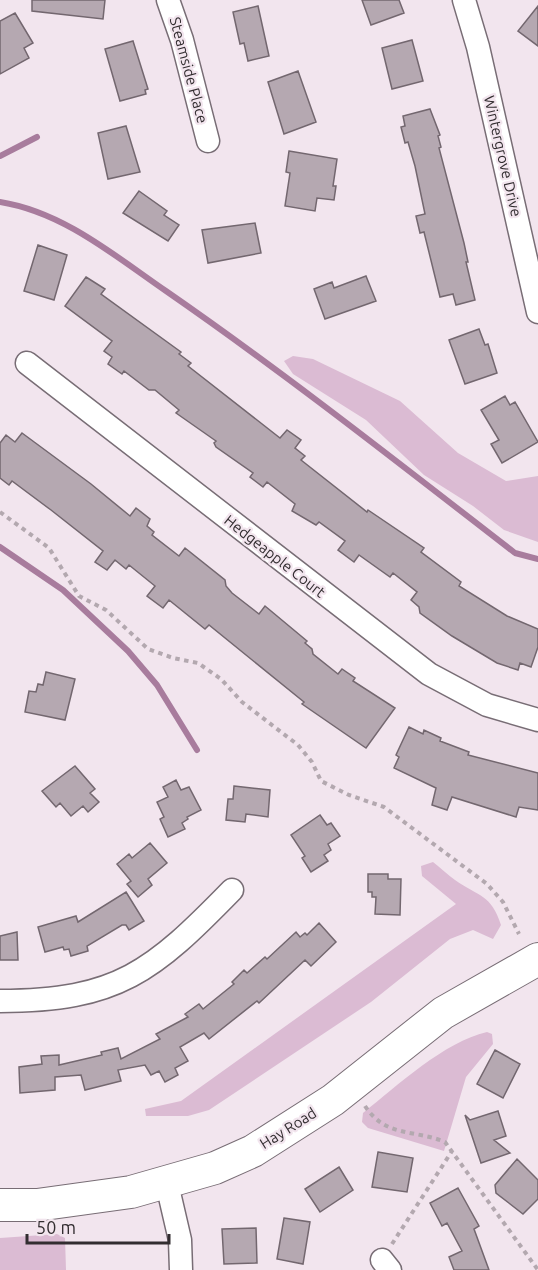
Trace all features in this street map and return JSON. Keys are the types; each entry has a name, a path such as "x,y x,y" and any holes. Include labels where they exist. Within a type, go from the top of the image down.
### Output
{"street":[{"name":"Steamside Place","path":"168,0 182,40 208,141"},
{"name":"Wintergrove Drive","path":"464,0 478,46 538,312"},
{"name":"Hedgeapple Court","path":"27,363 422,670 457,691 487,705 538,720"},
{"path":"0,1001 58,999 119,983 160,960 232,890"},
{"name":"Hay Road","path":"0,1205 87,1200 167,1184 216,1168 253,1151 333,1100 444,1013 538,959"},
{"path":"167,1184 180,1240 181,1270"}],"path":[{"path":"0,512 49,548 79,596 106,610 148,649 173,658 198,663 221,679 242,702 298,745 312,762 321,781 349,795 384,807 487,884 503,902 519,934"},
{"path":"364,1106 381,1124 394,1131 435,1138 445,1142 538,1270"},
{"path":"386,1265 452,1151"}],"shaded area":[{"path":"293,356 313,359 400,401 458,453 506,481 538,476 538,542 504,530 473,506 424,475 366,420 293,374 284,361"},
{"path":"433,862 455,880 483,897 493,907 501,925 493,939 473,930 450,939 371,1002 209,1110 188,1116 146,1116 145,1109 181,1101 456,904 422,876 421,866"},
{"path":"487,1032 492,1034 493,1044 466,1077 444,1151 368,1128 362,1122 363,1113 422,1066 454,1045"},
{"path":"57,1234 65,1238 66,1270 0,1270 0,1238"}],"building":[{"path":"32,0 105,0 103,19 32,11"},
{"path":"362,0 399,0 404,13 371,25"},
{"path":"258,6 269,56 248,61 244,43 240,44 233,12"},
{"path":"538,6 538,46 518,31"},
{"path":"15,13 33,43 24,48 29,58 0,74 0,21"},
{"path":"412,40 423,81 392,89 382,48"},
{"path":"133,41 148,89 145,90 146,94 120,101 105,49"},
{"path":"298,71 316,122 284,134 268,82"},
{"path":"430,109 440,135 438,136 441,147 439,148 464,243 475,300 456,305 453,294 440,297 424,232 420,233 416,216 425,214 415,166 401,127 405,126 403,116"},
{"path":"126,126 140,172 108,179 98,133"},
{"path":"289,151 337,159 333,186 336,186 334,200 317,198 315,211 285,206 290,173 286,172"},
{"path":"139,191 167,211 164,215 179,225 168,241 123,213"},
{"path":"255,223 261,253 208,263 202,230"},
{"path":"38,245 67,255 54,300 24,291"},
{"path":"366,276 376,301 325,319 314,289 332,282 334,288"},
{"path":"86,277 105,289 101,294 181,352 179,354 191,363 188,366 280,438 287,430 301,440 295,448 305,456 301,460 367,512 368,510 424,548 421,552 461,582 459,586 507,616 538,629 538,647 531,667 520,663 518,670 497,663 452,636 420,613 419,607 411,600 417,592 393,573 390,577 359,555 354,562 338,550 345,541 319,522 316,525 292,511 295,504 267,482 263,487 250,477 253,473 216,447 214,443 216,441 176,413 179,410 155,390 149,390 124,371 122,374 108,364 112,357 104,351 112,341 65,306"},
{"path":"479,329 485,345 488,344 497,373 465,384 449,340"},
{"path":"505,396 510,405 515,402 538,442 502,463 491,444 499,440 481,410"},
{"path":"22,433 130,516 136,508 150,519 147,526 154,532 152,535 179,556 185,548 225,580 226,586 232,593 259,614 265,606 307,641 305,643 312,649 313,654 338,674 342,669 355,678 353,681 395,708 366,748 302,704 304,702 209,625 205,629 169,600 163,608 147,596 155,586 129,565 126,569 115,560 107,570 95,562 103,551 12,481 9,485 0,478 0,443 6,435 15,442"},
{"path":"46,672 75,679 65,720 25,712 29,691 36,692 38,684 43,685"},
{"path":"409,727 423,734 424,730 441,738 440,741 469,752 468,755 538,773 538,810 519,807 516,817 452,797 447,810 432,805 436,788 394,768 399,757 396,755"},
{"path":"75,766 95,789 90,793 99,802 88,812 83,806 71,816 60,803 56,807 42,791"},
{"path":"176,780 181,790 189,787 201,810 187,817 188,819 182,823 185,829 168,837 160,819 164,817 157,802 168,797 163,787"},
{"path":"234,786 270,790 268,817 246,814 245,822 226,820 228,799 233,799"},
{"path":"320,815 327,825 331,823 340,836 328,844 331,850 324,855 328,861 311,872 302,858 305,856 291,835"},
{"path":"150,843 167,863 148,879 152,885 138,897 127,884 131,881 117,864 129,854 132,858"},
{"path":"368,874 388,874 388,879 401,879 400,915 375,914 376,897 372,897 372,892 368,892"},
{"path":"126,892 144,921 129,930 126,925 122,925 87,946 88,951 71,956 69,949 64,950 63,947 45,952 38,927 76,916 78,922"},
{"path":"319,923 336,942 311,966 305,960 259,1003 257,1001 209,1039 204,1033 180,1047 188,1061 175,1068 178,1075 165,1082 159,1071 151,1075 145,1065 118,1070 121,1081 85,1090 81,1075 55,1077 55,1090 20,1093 19,1067 42,1064 41,1056 59,1055 59,1065 102,1055 101,1052 118,1048 121,1059 160,1039 156,1034 188,1017 185,1014 199,1004 203,1009 234,984 232,982 244,970 247,973 265,957 267,959 296,932 300,937 305,933 307,935"},
{"path":"17,932 18,960 0,960 0,936"},
{"path":"495,1050 520,1064 503,1098 477,1084"},
{"path":"498,1111 506,1136 494,1140 510,1153 481,1163 465,1115 470,1120"},
{"path":"378,1152 413,1158 407,1192 372,1187"},
{"path":"517,1159 538,1180 538,1199 523,1214 496,1193 495,1185"},
{"path":"339,1167 353,1190 320,1212 305,1189"},
{"path":"458,1188 479,1226 474,1229 489,1270 454,1270 449,1257 462,1251 447,1223 442,1226 430,1203"},
{"path":"284,1218 310,1222 303,1264 277,1259"},
{"path":"256,1228 257,1263 224,1264 222,1229"}],"waterway":[{"path":"0,156 37,137"},
{"path":"0,202 45,215 67,225 108,250 299,387 515,553 538,559"},
{"path":"0,547 63,590 128,651 157,685 197,750"}]}
